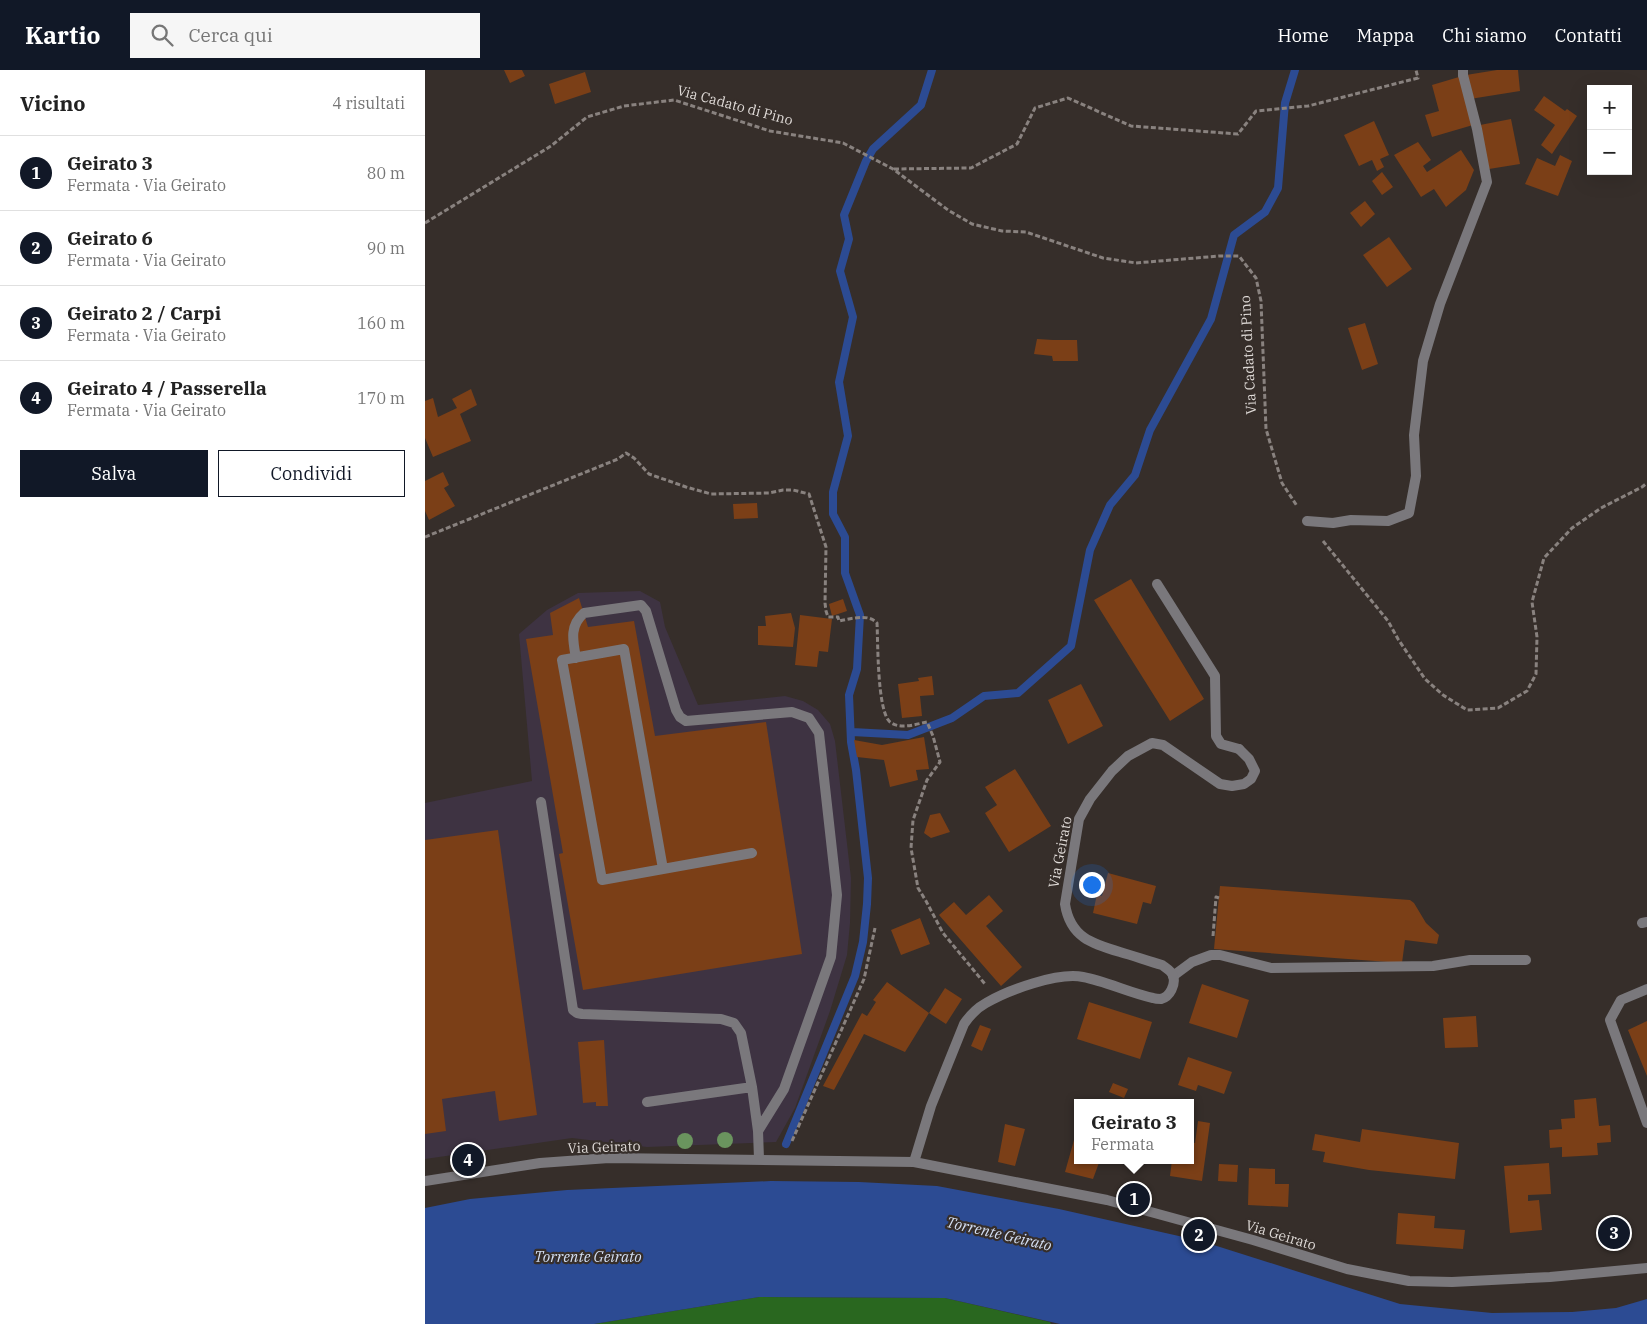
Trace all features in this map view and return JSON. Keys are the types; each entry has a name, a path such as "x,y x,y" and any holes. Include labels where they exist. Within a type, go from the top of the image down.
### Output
{"street":[{"path":"1307,522 1333,523 1351,520 1388,520 1409,513 1415,476 1414,435 1423,361 1439,304 1487,182 1477,129 1463,72"},
{"name":"Via Geirato","path":"1157,584 1215,676 1216,736 1221,744 1239,750 1249,758 1255,771 1251,779 1244,784 1232,786 1220,784 1163,745 1152,743 1128,756 1111,770 1090,799 1079,819 1065,904 1067,917 1073,928 1090,942 1162,965 1173,976"},
{"path":"576,658 572,636 574,625 584,613 641,606 646,611 676,710 680,717 686,721 792,712 809,718 819,733 837,895 831,957 784,1089 758,1131"},
{"path":"663,869 624,649 562,660 602,880 752,853"},
{"path":"541,802 573,1010 582,1014 721,1019 733,1023 741,1033 752,1087 758,1131 759,1159"},
{"path":"914,1162 931,1106 964,1024 972,1014 985,1004 1045,980 1064,976 1082,977 1142,996 1161,999 1168,995 1171,990 1174,983 1173,976 1192,962 1211,955 1220,955 1271,968 1433,966 1470,960 1526,960"},
{"path":"1647,989 1621,1000 1610,1020 1647,1123"},
{"path":"647,1102 752,1087"},
{"name":"Via Geirato","path":"425,1181 540,1163 609,1158 914,1162 1107,1200 1253,1240 1347,1269 1409,1281 1462,1282 1550,1277 1647,1268"}],"path":[{"path":"893,169 971,168 1017,144 1035,108 1068,98 1131,126 1238,134 1256,111 1303,106 1418,78 1416,70"},
{"name":"Via Cadato di Pino","path":"425,223 551,146 587,117 624,106 674,100 770,131 843,143 893,169 919,186 948,210 972,224 1002,231 1026,232 1103,258 1136,263 1239,256 1255,278 1261,301 1266,429 1282,484 1307,522 1388,621 1425,679 1443,695 1467,710 1498,708 1527,691 1536,674 1537,637 1533,602 1544,558 1572,528 1601,508 1647,483"},
{"path":"425,537 618,459 626,453 649,474 711,494 769,493 793,490 809,494 826,548 826,611 828,617 837,617 839,621 873,618 877,623 879,682 882,706 887,720 899,726 927,722 933,736 940,762 927,780 913,820 911,848 918,888 943,933 997,998"},
{"path":"1213,941 1216,897 1219,898"},
{"path":"785,1159 863,979 875,928"}],"shaded area":[{"path":"640,591 660,602 665,627 698,705 785,696 803,701 818,710 830,724 835,741 851,878 850,923 847,955 830,1011 795,1108 776,1142 647,1147 572,1138 425,1159 425,803 532,781 519,634 547,610 578,593"}],"green space":[{"path":"759,1297 945,1298 1050,1322 1051,1324 594,1324"}],"water":[{"name":"Torrente Geirato","path":"771,1181 859,1182 937,1186 1059,1209 1201,1241 1400,1304 1492,1313 1572,1312 1616,1308 1647,1299 1647,1324 1060,1324 945,1298 759,1297 594,1324 425,1324 425,1208 470,1199 567,1190"}],"building":[{"path":"504,70 522,70 525,76 510,83"},
{"path":"1497,70 1518,70 1520,91 1470,99 1466,75"},
{"path":"585,72 591,92 555,104 549,84"},
{"path":"1459,77 1473,125 1432,137 1425,115 1439,111 1432,85"},
{"path":"1544,96 1565,111 1567,109 1577,116 1552,154 1541,145 1555,125 1534,110"},
{"path":"1511,119 1520,164 1489,169 1480,125"},
{"path":"1374,121 1389,155 1380,159 1384,167 1377,171 1372,160 1359,166 1344,135"},
{"path":"1418,142 1431,160 1423,166 1427,172 1461,150 1474,170 1466,190 1446,207 1434,189 1421,197 1394,155"},
{"path":"1560,155 1572,161 1558,196 1525,184 1537,158 1555,166"},
{"path":"1382,172 1393,187 1382,195 1372,181"},
{"path":"1365,201 1375,214 1361,227 1350,213"},
{"path":"1389,237 1412,269 1387,287 1363,255"},
{"path":"1365,323 1378,364 1362,370 1348,328"},
{"path":"1037,339 1077,340 1078,361 1053,361 1052,356 1034,354"},
{"path":"471,389 477,405 460,414 471,441 433,457 425,438 425,401 433,398 438,417 457,408 452,399"},
{"path":"443,472 449,485 444,488 455,506 429,520 425,511 425,481"},
{"path":"757,503 758,518 734,519 733,504"},
{"path":"1131,579 1204,699 1170,721 1094,600"},
{"path":"579,598 588,627 634,621 655,736 766,722 802,954 583,990 559,854 563,853 526,639 553,635 550,613"},
{"path":"843,599 847,611 832,616 829,604"},
{"path":"791,613 795,628 793,647 758,645 758,626 766,626 765,616"},
{"path":"800,615 832,619 828,652 819,651 817,667 795,665"},
{"path":"932,676 934,695 920,696 922,716 902,718 898,684 919,681 918,678"},
{"path":"1081,684 1103,726 1068,744 1048,700"},
{"path":"924,737 929,769 916,770 918,780 890,787 884,760 857,757 854,740 882,745"},
{"path":"1015,769 1051,826 1009,852 985,813 997,805 985,787"},
{"path":"940,813 950,832 931,838 924,833 930,815"},
{"path":"498,830 537,1115 499,1121 495,1091 442,1099 446,1131 425,1134 425,840"},
{"path":"1108,873 1156,886 1151,904 1143,902 1137,924 1093,913 1097,894 1102,896"},
{"path":"1220,886 1410,900 1414,903 1426,923 1439,935 1437,944 1405,940 1402,963 1214,949"},
{"path":"989,895 1003,911 986,926 1022,967 1001,986 939,915 954,902 966,915"},
{"path":"920,918 930,944 901,955 891,930"},
{"path":"887,982 929,1013 910,1044 905,1052 864,1034 834,1090 823,1086 862,1013 867,1016 876,1002 873,1000"},
{"path":"1202,984 1249,1000 1237,1038 1189,1023"},
{"path":"945,988 962,999 946,1024 929,1013"},
{"path":"1089,1002 1152,1022 1140,1059 1077,1039"},
{"path":"1476,1016 1478,1047 1445,1048 1443,1018"},
{"path":"1647,1021 1647,1076 1628,1030"},
{"path":"980,1025 991,1029 982,1051 971,1046"},
{"path":"604,1040 608,1106 596,1106 596,1102 583,1103 578,1042"},
{"path":"1188,1057 1232,1072 1224,1094 1198,1085 1196,1091 1178,1085"},
{"path":"1113,1083 1128,1089 1124,1098 1109,1092"},
{"path":"1596,1098 1599,1126 1610,1125 1611,1142 1597,1143 1598,1155 1562,1157 1562,1147 1550,1148 1549,1130 1562,1129 1561,1119 1575,1118 1574,1100"},
{"path":"1198,1121 1210,1123 1202,1181 1170,1176 1172,1164 1194,1164"},
{"path":"1005,1124 1025,1129 1015,1166 998,1162"},
{"path":"1362,1129 1459,1143 1455,1179 1369,1170 1323,1162 1325,1152 1312,1150 1315,1134 1360,1142"},
{"path":"1074,1140 1074,1164 1099,1164 1093,1179 1065,1172"},
{"path":"1549,1163 1551,1194 1528,1195 1528,1201 1539,1200 1542,1230 1510,1233 1504,1166"},
{"path":"1219,1164 1238,1165 1237,1182 1218,1181"},
{"path":"1249,1168 1275,1169 1275,1184 1289,1184 1288,1207 1248,1205"},
{"path":"1398,1213 1435,1216 1434,1228 1465,1230 1463,1249 1396,1244"}],"waterway":[{"path":"786,1144 855,976 863,942 867,904 868,878 851,742 849,695 857,669 860,615 845,573 845,537 833,514 833,492 848,436 839,382 853,317 840,271 849,239 844,215 866,161 873,149 921,105 932,70"},
{"path":"852,732 908,735 952,718 984,696 1018,693 1071,646 1090,550 1110,505 1135,475 1150,430 1211,319 1234,235 1265,212 1278,188 1285,103 1295,70"}],"place":[{"name":"Geirato 4 / Passerella","path":"468,1160"},
{"name":"Geirato 3","path":"1134,1199"},
{"name":"Geirato 2 / Carpi","path":"1614,1233"},
{"name":"Geirato 6","path":"1199,1235"}]}
